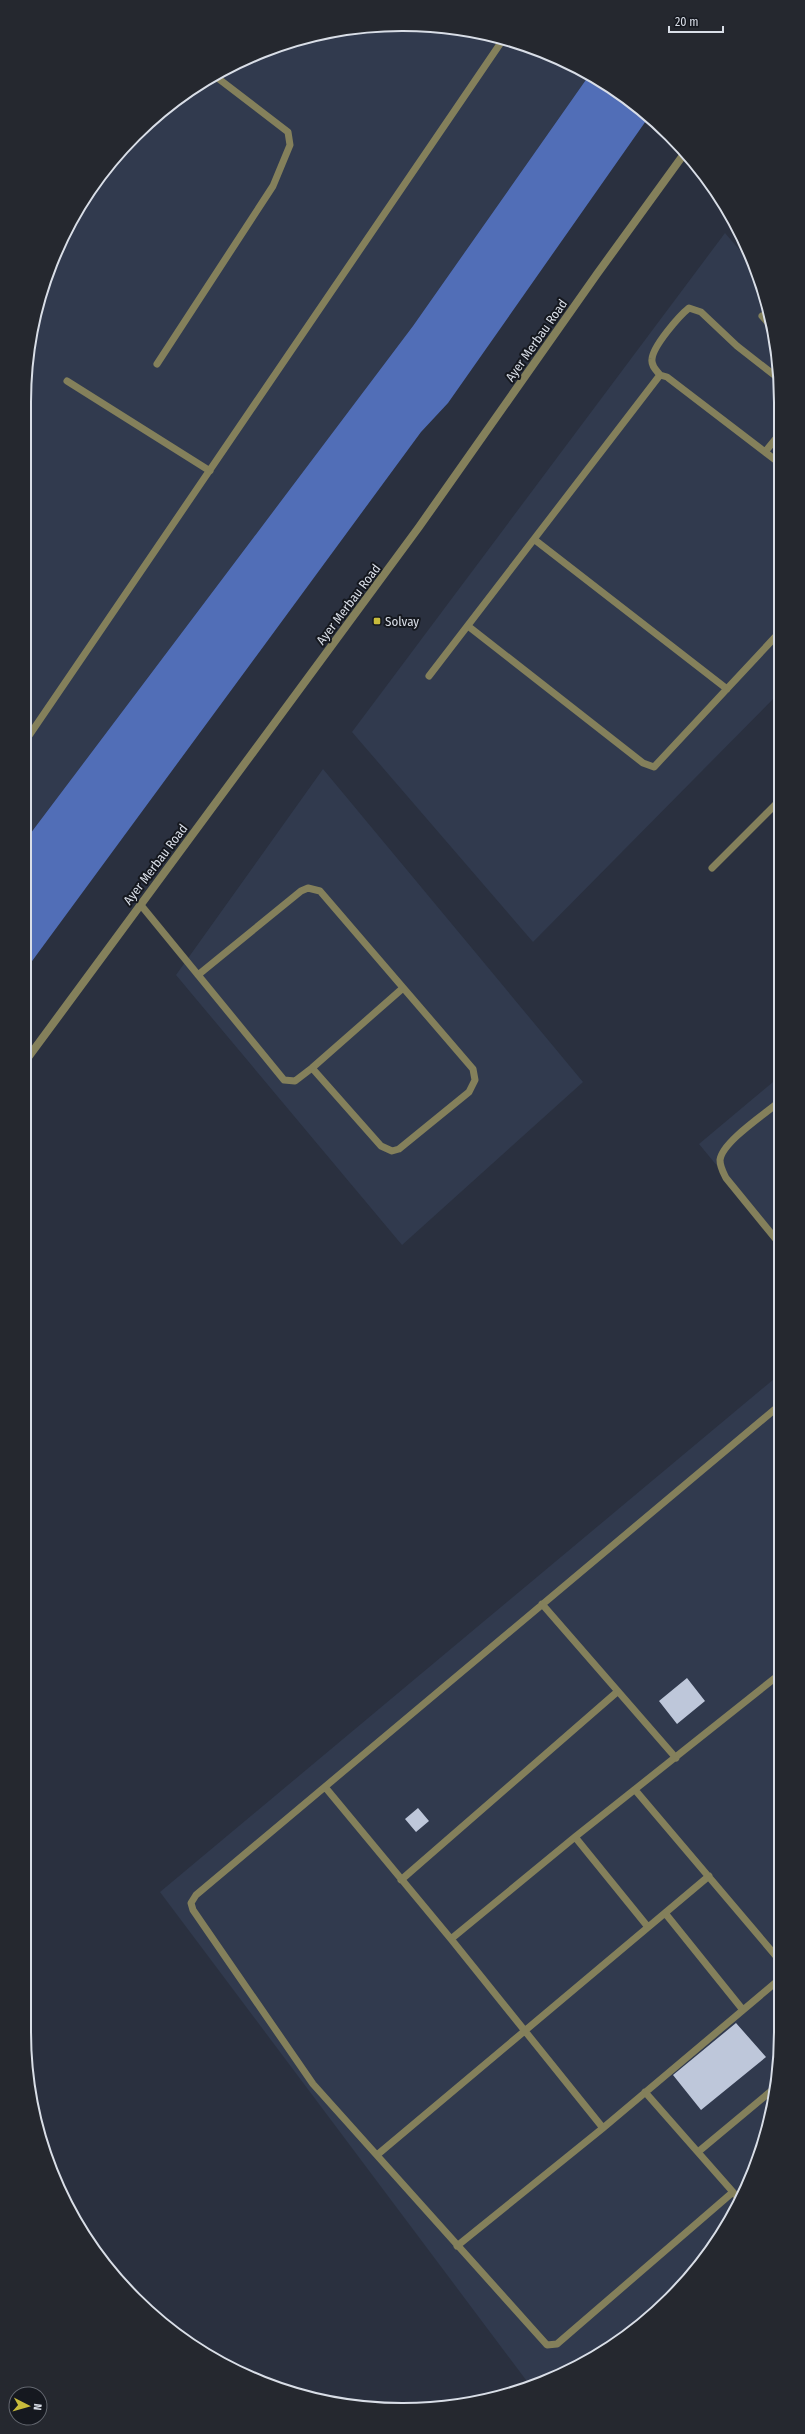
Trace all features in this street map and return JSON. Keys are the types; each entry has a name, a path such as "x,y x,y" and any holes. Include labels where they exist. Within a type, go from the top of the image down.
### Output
{"street":[{"name":"Ayer Merbau Road","path":"31,1053 419,528 597,274 681,157"}],"lane":[{"path":"31,733 500,44"},
{"path":"157,364 273,186 290,145 288,132 220,80"},
{"path":"773,374 737,346 701,312 689,308 682,313 654,350 652,365 660,376 667,377 774,459"},
{"path":"429,676 660,376"},
{"path":"67,381 210,471"},
{"path":"765,452 774,441"},
{"path":"535,540 727,689"},
{"path":"468,626 649,766 654,767 660,763 774,638"},
{"path":"712,868 774,806"},
{"path":"198,975 301,891 314,888 320,891 473,1069 475,1080 469,1092 399,1149 392,1151 381,1146 312,1068"},
{"path":"140,904 284,1080 295,1081 312,1068 403,988"},
{"path":"774,1106 727,1146 720,1160 721,1170 726,1178 774,1235"},
{"path":"733,2192 563,2339 551,2346 541,2341 313,2084 191,1907 196,1895 774,1410"},
{"path":"542,1604 676,1758"},
{"path":"451,1939 575,1837 636,1791 774,1679"},
{"path":"401,1880 617,1692"},
{"path":"325,1787 451,1939 603,2128"},
{"path":"636,1791 774,1954"},
{"path":"575,1837 648,1927"},
{"path":"377,2156 709,1876"},
{"path":"665,1913 743,2010"},
{"path":"457,2246 603,2128 774,1984"},
{"path":"645,2092 736,2196"},
{"path":"698,2152 769,2093"}],"shaded area":[{"path":"402,31 451,34 475,38 522,51 545,59 586,80 413,326 31,833 31,402 34,354 44,306 59,260 81,217 108,176 123,158 158,123 196,94 238,69 260,59 330,38 354,34"},
{"path":"725,233 743,254 746,260 761,306 771,354 774,402 774,698 533,942 352,732"},
{"path":"323,769 583,1082 402,1245 176,975"},
{"path":"774,1081 774,1235 699,1144"},
{"path":"774,1379 774,2032 771,2080 761,2128 746,2174 736,2196 711,2238 697,2258 682,2276 647,2311 629,2326 588,2353 567,2365 527,2381 160,1892"}],"water":[{"path":"586,80 629,108 645,122 448,403 421,432 31,962 31,833 413,326"}],"building":[{"path":"687,1678 705,1701 677,1724 659,1701"},
{"path":"418,1808 429,1821 416,1832 405,1819"},
{"path":"736,2023 766,2057 701,2110 673,2075"}],"place":[{"name":"Solvay","path":"377,621"}]}
